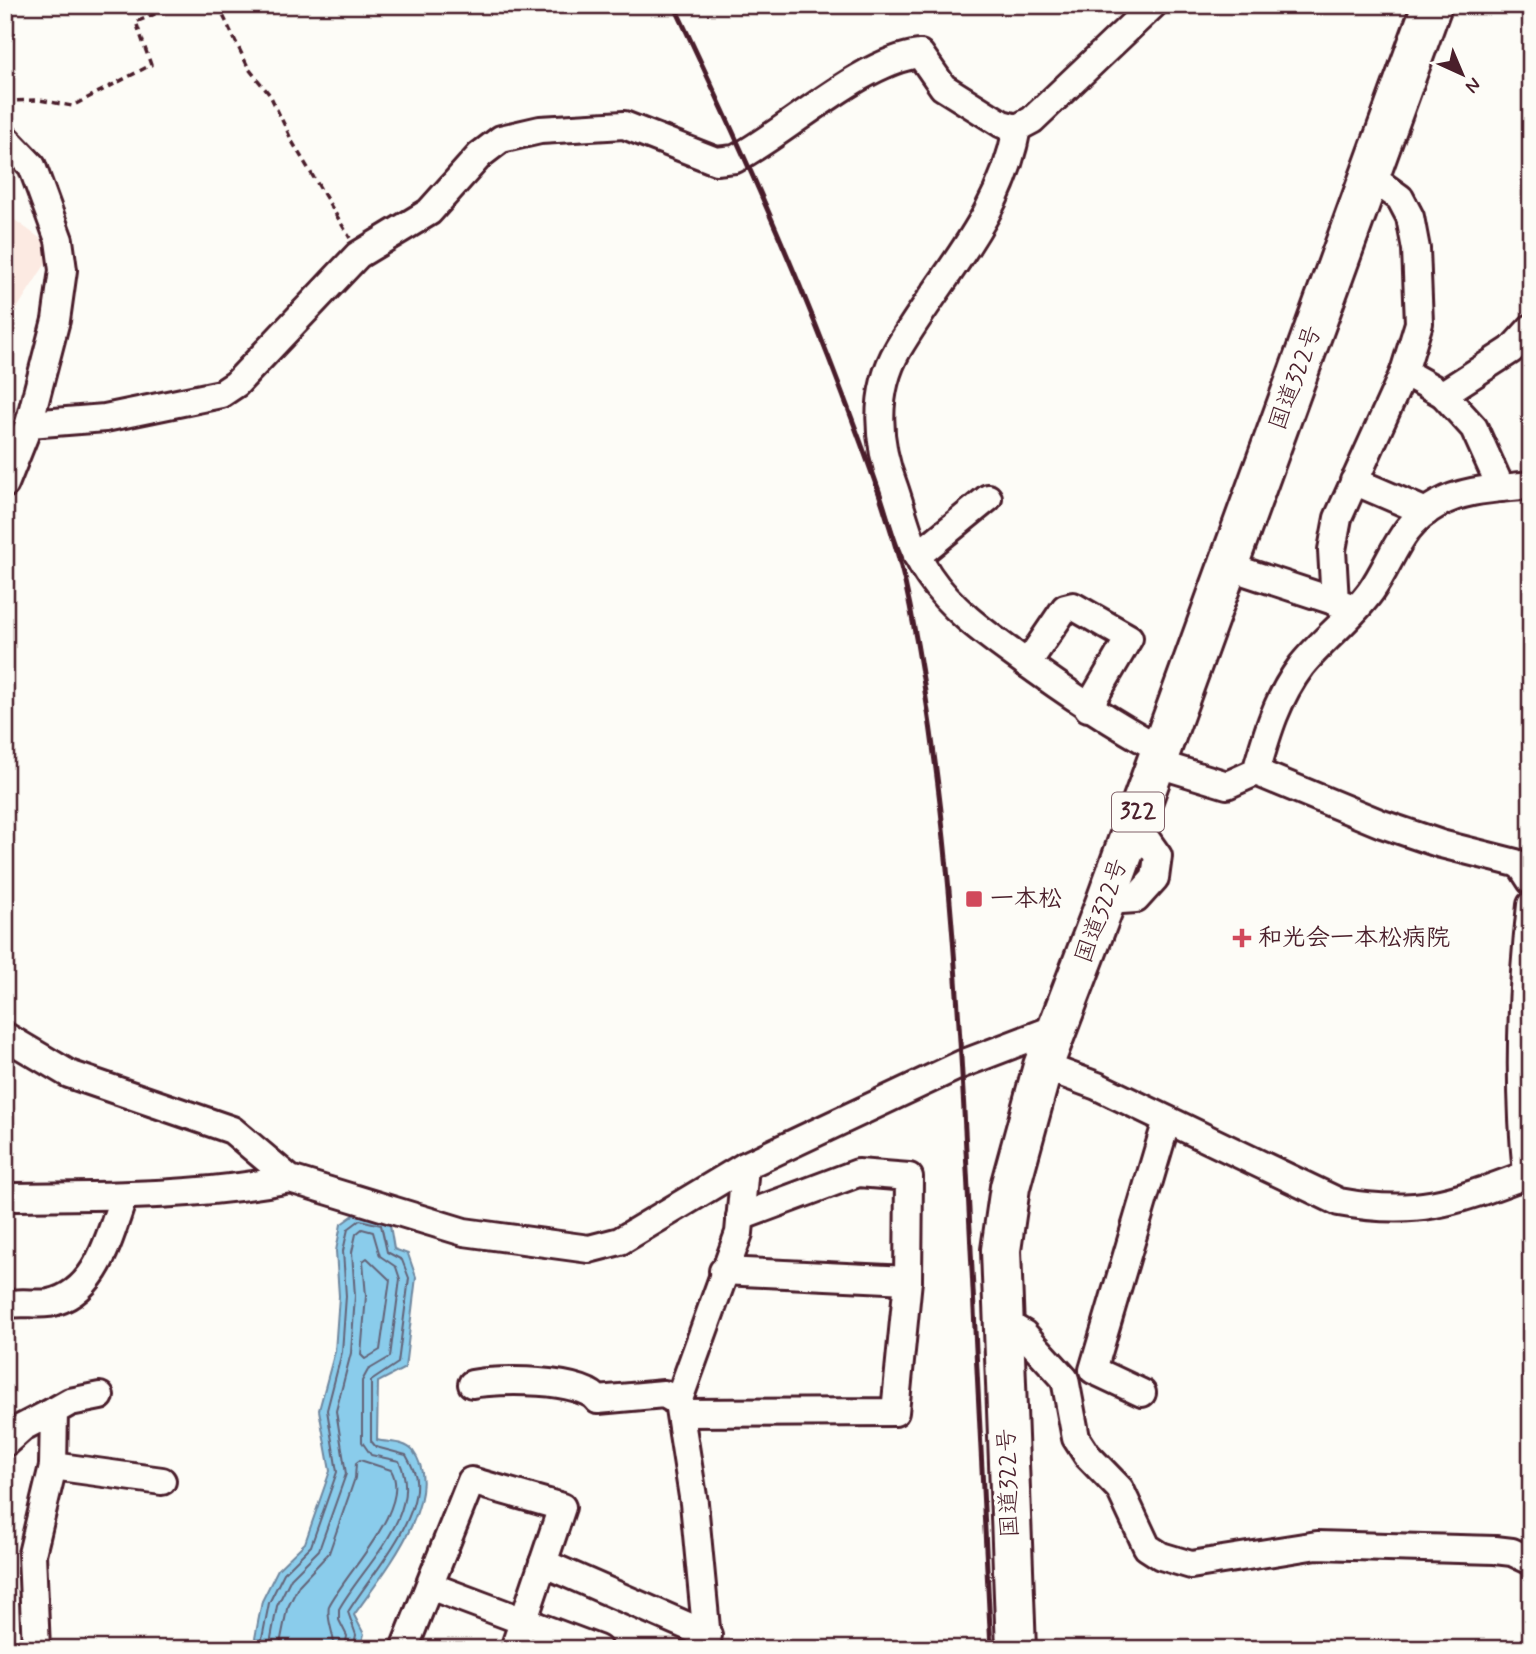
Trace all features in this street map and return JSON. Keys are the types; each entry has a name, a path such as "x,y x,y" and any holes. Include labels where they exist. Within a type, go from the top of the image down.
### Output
{"highway":[{"name":"国道322号","path":"1016,1649 1001,1250 1010,1187 1043,1066 1106,901 1432,5"}],"street":[{"path":"29,424 105,418 222,394 236,384 358,255 429,212 480,155 501,139 540,130 624,125 716,161 735,159 866,75 905,55 920,54 943,87 1002,124 1017,128 1032,120 1153,5"},
{"path":"1017,128 1013,152 992,205 974,240 896,351 886,383 879,437 883,458 917,556 953,607 1027,664 1157,756 1227,785 1256,772 1382,824 1441,844 1516,863 1531,881"},
{"path":"5,138 32,166 59,240 63,270 56,320 29,424 5,484"},
{"path":"1346,606 1332,550 1338,518 1404,372 1419,323 1416,249 1410,217 1400,198 1371,177"},
{"path":"1443,394 1511,351 1531,328"},
{"path":"1404,372 1443,394 1474,428 1501,488"},
{"path":"1354,481 1426,512"},
{"path":"1256,772 1269,725 1284,693 1346,606 1376,584 1400,538 1426,512 1460,495 1531,485"},
{"path":"917,556 988,498"},
{"path":"1227,566 1346,606"},
{"path":"1027,664 1065,608 1073,606 1129,638 1088,708"},
{"path":"1043,1066 1097,1086 1339,1202 1380,1209 1431,1206 1529,1174 1520,1104 1519,1049 1531,905"},
{"path":"5,1036 69,1074 232,1130 290,1179 464,1232 589,1249 621,1241 745,1166 962,1064 1059,1027"},
{"path":"1142,1392 1093,1370 1167,1120"},
{"path":"708,1642 680,1407 723,1271 739,1233 745,1166"},
{"path":"472,1384 494,1379 582,1387 598,1401 664,1394 680,1407 895,1412 908,1280 909,1177 858,1173 740,1217"},
{"path":"5,1197 124,1196 261,1185 290,1179"},
{"path":"5,1305 50,1303 72,1293 96,1270 124,1196"},
{"path":"723,1271 908,1280"},
{"path":"1002,1321 1024,1334 1065,1379 1076,1438 1087,1455 1120,1489 1146,1546 1161,1556 1192,1565 1317,1545 1495,1550 1512,1552 1531,1561"},
{"path":"5,1443 23,1427 70,1402 100,1396"},
{"path":"36,1649 32,1554 54,1466 54,1411"},
{"path":"54,1466 162,1481"},
{"path":"408,1648 471,1480 562,1507 514,1649"},
{"path":"543,1563 708,1642"},
{"path":"430,1586 598,1649"}],"path":[{"path":"5,101 40,100 72,106 134,76 151,65 136,22 176,5"},
{"path":"218,5 249,69 270,95 293,143 358,255"}],"shaded area":[{"path":"5,213 55,249 7,324 5,323"}],"water":[{"path":"358,1212 389,1219 394,1249 408,1254 416,1277 405,1368 378,1382 377,1440 401,1444 413,1451 422,1470 422,1491 417,1514 393,1559 354,1615 364,1634 360,1649 253,1649 262,1601 278,1569 305,1543 330,1471 319,1410 335,1351 339,1296 336,1251 341,1224"}],"railway":[{"path":"674,5 763,199 824,345 881,499 910,606 932,736 953,933 991,1649"}],"place":[{"name":"一本松","path":"974,899"},
{"name":"和光会一本松病院","path":"1242,938"}]}
